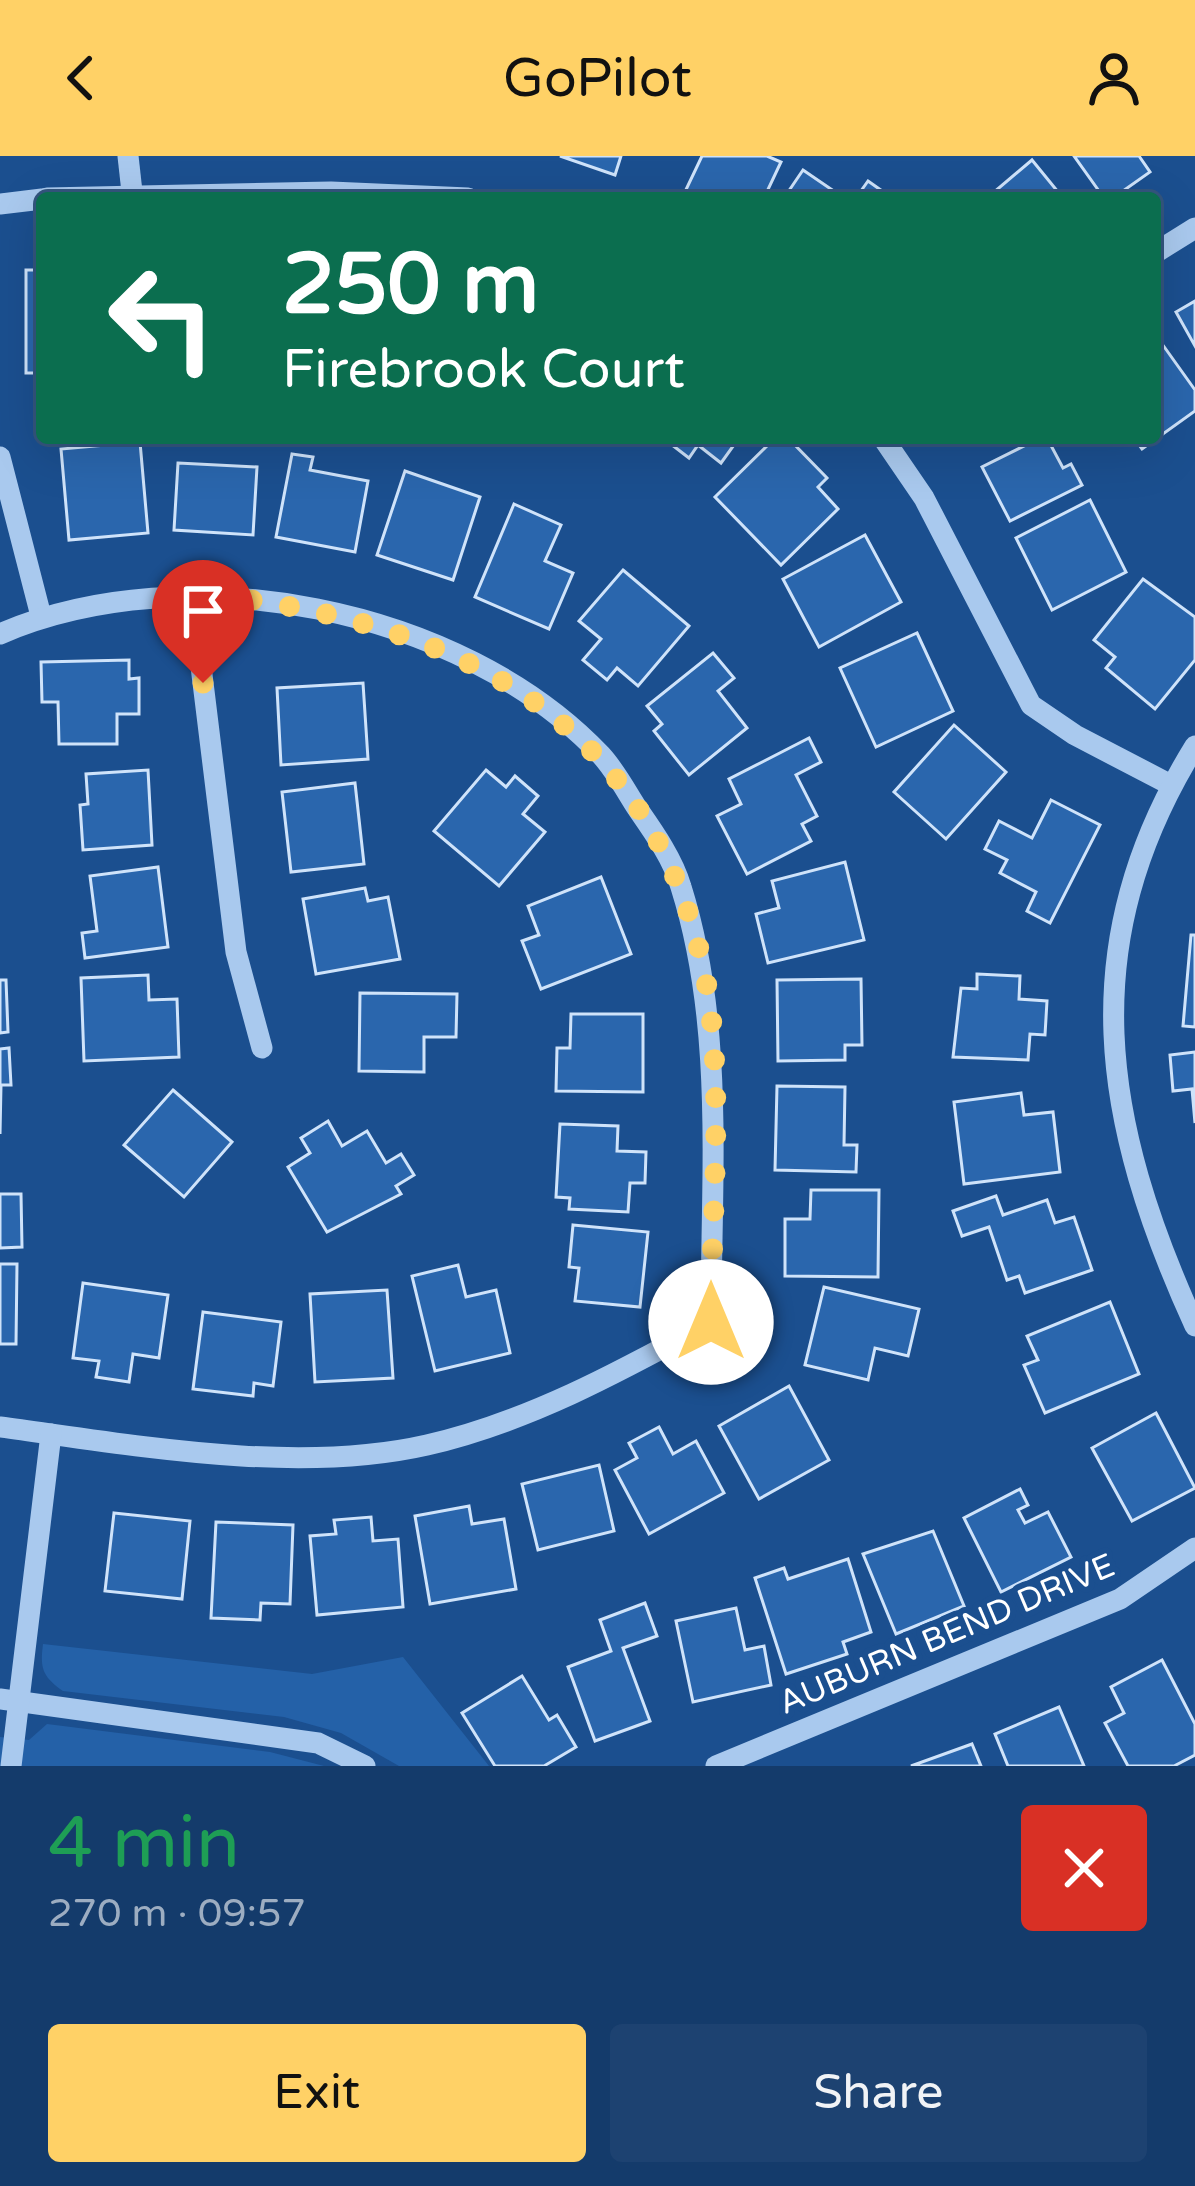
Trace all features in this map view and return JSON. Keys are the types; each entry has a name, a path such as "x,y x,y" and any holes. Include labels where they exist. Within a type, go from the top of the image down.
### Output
{"street":[{"path":"128,156 132,192"},
{"path":"0,204 36,199"},
{"path":"1161,249 1195,229"},
{"path":"890,444 924,498 1031,705 1075,735 1171,784"},
{"path":"0,457 40,616"},
{"path":"192,593 236,952 262,1048"},
{"path":"0,634 40,616 118,598 192,593 257,599 373,625 467,658 533,698 602,756 680,881 704,970 712,1067 711,1322 563,1399 426,1445 289,1458 0,1427"},
{"path":"1194,1321 1150,1225 1132,1158 1117,1082 1112,998 1119,927 1141,848 1195,746"},
{"path":"11,1766 9,1700 50,1434"},
{"name":"AUBURN BEND DRIVE","path":"716,1766 1120,1599 1195,1548"},
{"path":"9,1700 318,1743 365,1766"}],"shaded area":[{"path":"43,1644 312,1674 403,1657 489,1766 399,1766 341,1733 284,1717 63,1691 44,1671"},
{"path":"47,1724 270,1752 324,1766 0,1766 0,1737 29,1740"}],"building":[{"path":"560,156 621,156 615,175"},
{"path":"702,156 767,156 781,162 767,192 685,192"},
{"path":"1074,156 1139,156 1150,172 1122,192 1100,192"},
{"path":"1032,160 1058,192 994,192"},
{"path":"803,170 835,192 788,192"},
{"path":"868,181 884,192 860,192"},
{"path":"26,270 36,270 36,373 26,373"},
{"path":"1195,301 1195,346 1176,312"},
{"path":"1161,342 1195,390 1195,411 1161,435"},
{"path":"140,444 148,533 69,540 61,449"},
{"path":"671,444 735,444 721,463 698,445 689,458"},
{"path":"769,444 794,444 827,478 818,487 838,509 781,565 715,497"},
{"path":"1028,444 1050,444 1063,468 1071,464 1082,485 1010,521 982,467"},
{"path":"292,454 313,457 310,470 368,481 355,552 276,537"},
{"path":"178,463 257,467 253,535 174,530"},
{"path":"405,471 480,497 453,580 377,555"},
{"path":"1090,500 1126,572 1052,610 1016,538"},
{"path":"514,504 561,525 545,561 573,573 549,629 475,597"},
{"path":"865,535 901,602 819,647 783,579"},
{"path":"623,570 689,626 638,686 617,668 607,680 583,660 601,639 579,621"},
{"path":"1143,579 1195,617 1195,660 1155,709 1106,668 1115,657 1094,640"},
{"path":"917,633 953,711 876,747 840,668"},
{"path":"713,653 734,678 718,691 747,728 689,775 654,731 662,724 647,706"},
{"path":"129,660 129,679 139,678 139,714 117,714 117,744 59,744 58,702 42,702 41,662"},
{"path":"363,683 368,759 281,765 277,688"},
{"path":"954,725 1006,772 946,839 894,792"},
{"path":"809,738 821,762 796,775 817,816 802,824 811,841 747,874 717,816 741,804 729,779"},
{"path":"148,770 152,845 83,850 80,805 88,804 86,774"},
{"path":"486,770 506,787 515,776 538,796 523,814 545,832 499,886 434,831"},
{"path":"355,783 364,864 291,872 282,792"},
{"path":"1051,800 1100,825 1050,923 1027,911 1036,892 1000,873 1007,860 985,849 999,821 1032,838"},
{"path":"845,862 864,940 768,963 756,914 779,908 772,881"},
{"path":"158,867 168,947 85,958 82,933 97,931 90,876"},
{"path":"601,877 631,954 541,989 522,941 539,935 528,906"},
{"path":"365,888 368,901 388,897 400,959 316,974 303,899"},
{"path":"1191,935 1195,935 1195,1027 1183,1026"},
{"path":"977,974 1020,976 1019,999 1047,1001 1045,1035 1030,1034 1028,1060 953,1057 961,988 977,989"},
{"path":"148,975 149,1000 177,999 179,1057 84,1061 81,978"},
{"path":"861,979 862,1045 845,1045 845,1060 778,1061 777,980"},
{"path":"0,980 6,980 8,1032 0,1033"},
{"path":"360,993 457,994 456,1037 424,1037 424,1072 359,1071"},
{"path":"571,1014 643,1014 643,1092 556,1091 557,1048 570,1048"},
{"path":"9,1048 11,1085 1,1085 0,1134 0,1049"},
{"path":"1195,1052 1195,1123 1192,1089 1173,1091 1170,1055"},
{"path":"777,1086 845,1087 844,1145 857,1145 856,1172 775,1170"},
{"path":"173,1090 232,1142 184,1197 124,1145"},
{"path":"1021,1093 1024,1115 1053,1112 1060,1172 964,1184 954,1102"},
{"path":"328,1121 342,1146 367,1131 386,1163 401,1154 414,1175 396,1186 401,1194 327,1232 288,1167 310,1153 301,1138"},
{"path":"560,1124 618,1126 617,1151 646,1152 645,1183 630,1183 628,1212 569,1209 570,1198 556,1197"},
{"path":"811,1190 879,1190 878,1277 785,1276 785,1219 810,1219"},
{"path":"0,1194 21,1194 22,1247 0,1248"},
{"path":"996,1196 1003,1215 1047,1200 1055,1223 1074,1217 1092,1270 1025,1293 1019,1276 1007,1280 989,1227 962,1236 953,1211"},
{"path":"573,1225 648,1232 640,1307 575,1301 579,1268 569,1267"},
{"path":"0,1264 17,1264 16,1344 0,1344"},
{"path":"458,1265 466,1297 496,1290 510,1353 435,1371 412,1276"},
{"path":"83,1283 168,1295 159,1358 133,1354 129,1382 96,1377 99,1361 73,1358"},
{"path":"824,1287 919,1309 908,1356 875,1348 868,1380 805,1365"},
{"path":"387,1290 393,1378 315,1382 310,1294"},
{"path":"1110,1302 1139,1374 1045,1413 1024,1365 1038,1360 1027,1336"},
{"path":"203,1312 281,1322 273,1386 254,1383 253,1396 193,1389"},
{"path":"789,1386 829,1460 759,1499 719,1426"},
{"path":"1156,1413 1195,1488 1132,1521 1092,1448"},
{"path":"659,1427 673,1454 696,1441 724,1493 649,1534 615,1470 637,1458 629,1443"},
{"path":"599,1465 614,1531 538,1550 522,1484"},
{"path":"1020,1489 1028,1505 1018,1510 1025,1523 1048,1512 1071,1557 1001,1592 964,1518"},
{"path":"469,1506 472,1524 504,1519 516,1589 430,1604 415,1516"},
{"path":"114,1513 190,1521 182,1599 105,1591"},
{"path":"371,1517 373,1541 398,1539 403,1607 317,1615 310,1536 336,1534 334,1520"},
{"path":"216,1522 293,1525 290,1604 261,1603 260,1620 211,1618"},
{"path":"933,1531 964,1606 896,1634 863,1554"},
{"path":"848,1559 871,1632 843,1642 847,1654 786,1674 755,1578 784,1568 788,1579"},
{"path":"645,1603 657,1636 623,1648 650,1721 595,1741 568,1667 611,1651 600,1620"},
{"path":"736,1608 745,1650 764,1646 771,1685 693,1702 676,1621"},
{"path":"1162,1660 1195,1724 1195,1755 1174,1766 1128,1766 1105,1723 1124,1713 1111,1687"},
{"path":"522,1676 549,1720 557,1715 576,1747 544,1766 495,1766 462,1713"},
{"path":"1059,1707 1084,1766 1008,1766 995,1734"},
{"path":"972,1744 981,1766 911,1766"}],"route":[{"path":"203,683 192,593 257,599 373,625 467,658 533,698 602,756 680,881 704,970 712,1067 711,1322"}]}
